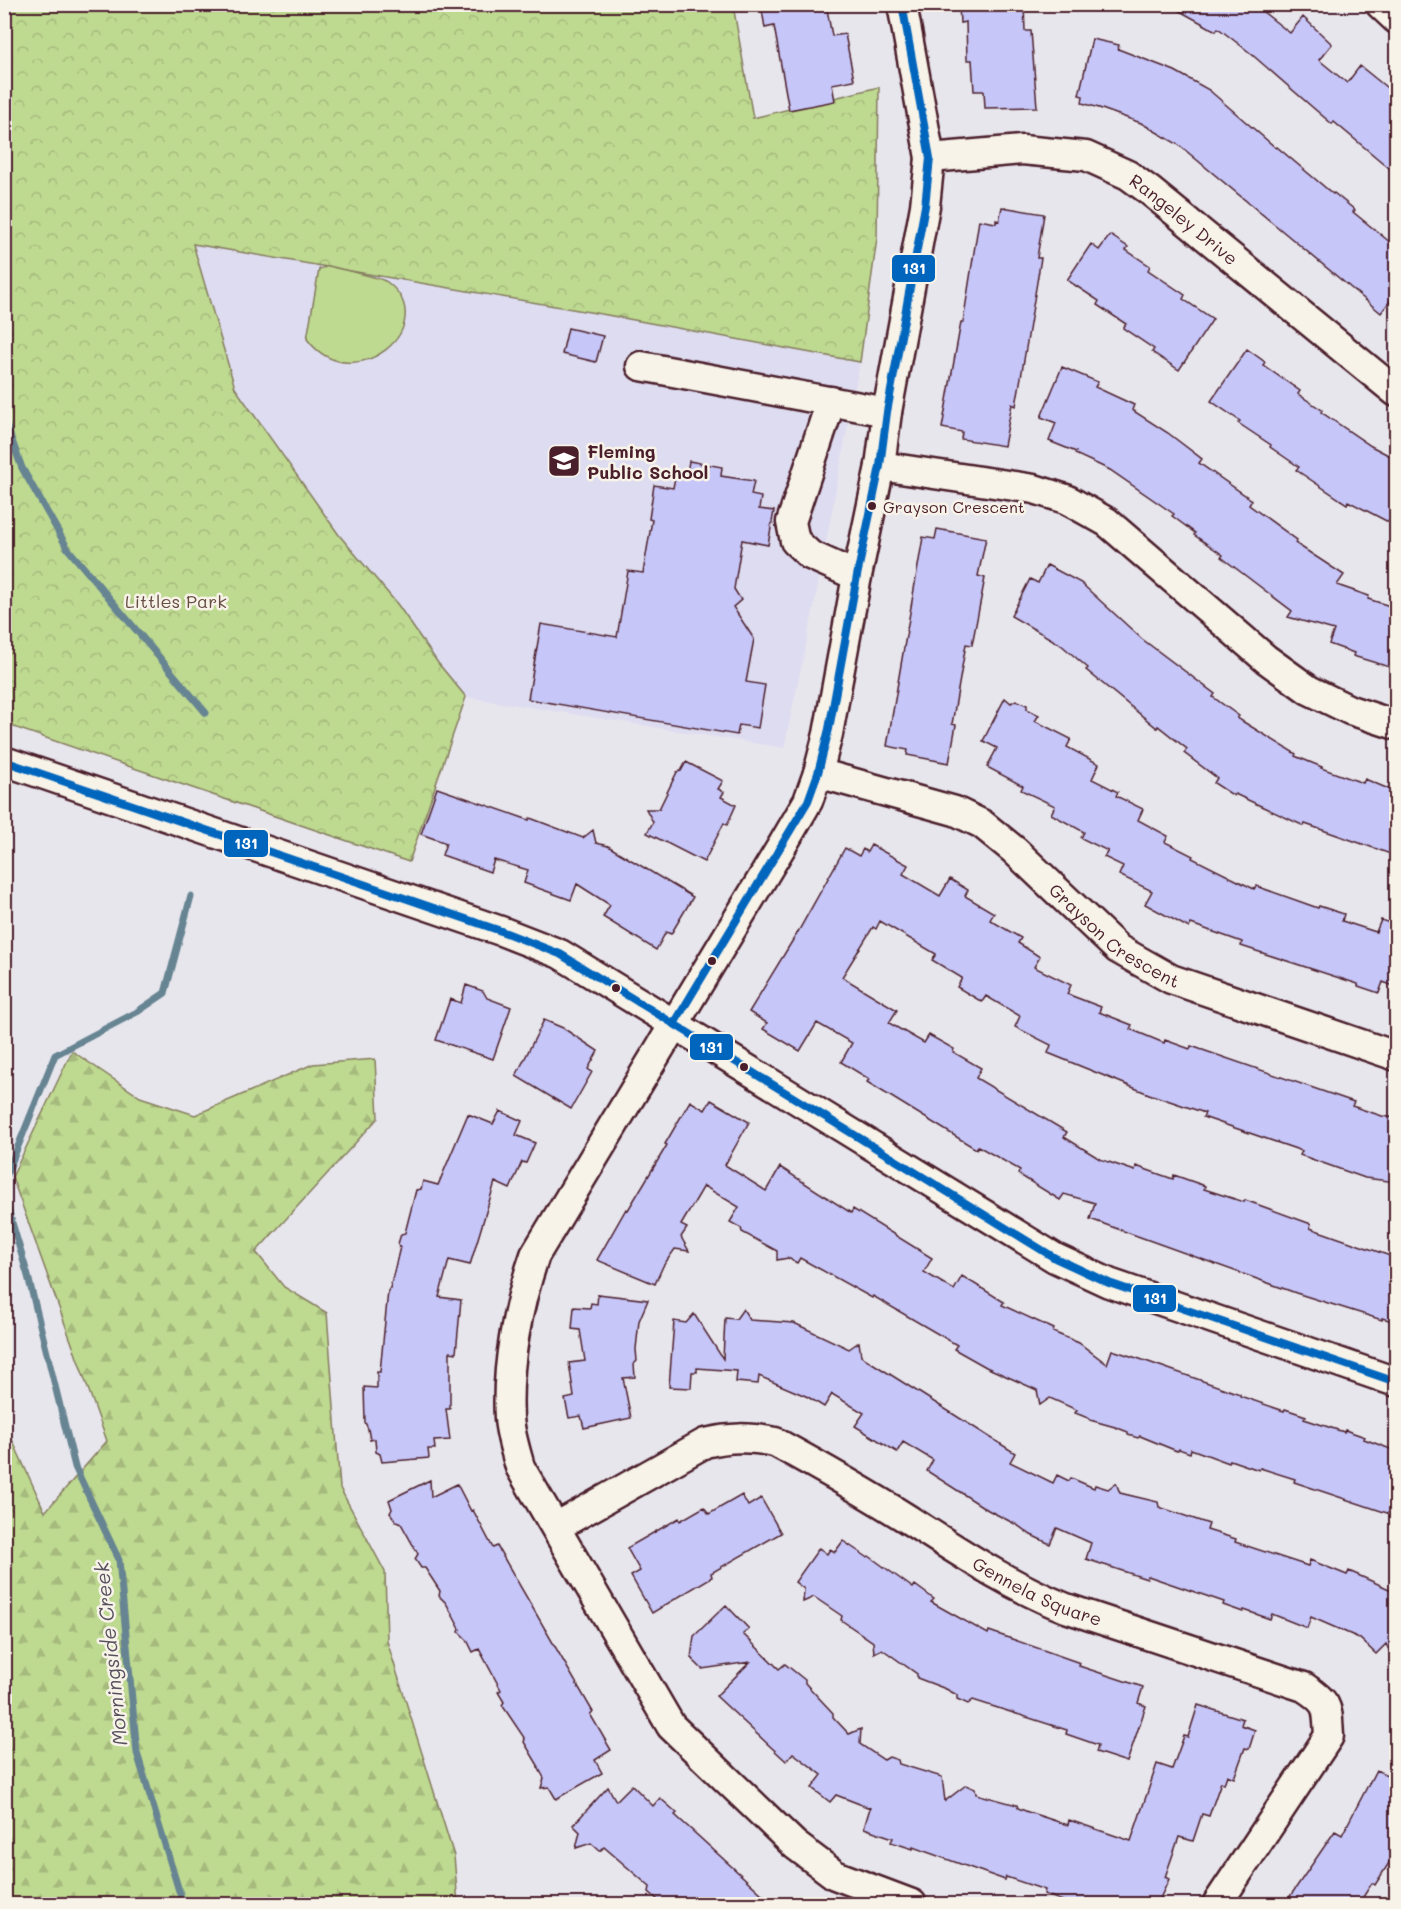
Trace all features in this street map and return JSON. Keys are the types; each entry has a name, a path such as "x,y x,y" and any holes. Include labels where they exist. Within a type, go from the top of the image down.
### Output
{"street":[{"path":"902,4 930,158 925,206 887,412 880,466 828,734 818,773 808,801 783,844 535,1255 523,1290 515,1328 509,1420 520,1467 672,1726 795,1845 835,1875 912,1905"},
{"path":"1380,4 1396,19"},
{"name":"Rangeley Drive","path":"930,158 1022,150 1086,156 1128,175 1150,190 1396,393"},
{"path":"641,366 887,412"},
{"path":"831,401 791,522 795,541 810,555 857,576"},
{"path":"880,466 1034,489 1066,499 1107,522 1266,659 1309,690 1350,710 1396,725"},
{"path":"4,761 501,931 560,954 1064,1263 1109,1283 1396,1382"},
{"name":"Grayson Crescent","path":"818,773 955,810 982,824 1014,850 1118,949 1171,978 1396,1056"},
{"name":"Gennela Square","path":"556,1527 705,1443 730,1437 775,1442 905,1517 978,1565 1035,1596 1304,1687 1319,1697 1326,1706 1329,1736 1217,1905"}],"shaded area":[{"name":"Fleming Public School","path":"193,243 607,315 860,362 812,617 784,748 466,697 438,663 398,605 339,535 235,388"}],"green space":[{"name":"Littles Park","path":"5,5 733,5 753,118 879,87 877,238 860,362 607,315 193,244 235,388 339,535 398,605 438,663 466,697 409,862 5,724"},
{"path":"329,266 387,282 402,299 405,318 399,335 386,350 368,360 347,362 326,356 307,339 319,269"},
{"path":"72,1051 140,1097 195,1115 313,1064 375,1059 378,1118 256,1252 284,1287 327,1313 340,1488 385,1572 387,1641 454,1856 458,1904 5,1904 5,1424 45,1512 107,1441 12,1177"}],"building":[{"path":"761,4 826,4 832,36 845,34 854,80 832,84 835,101 789,110 774,26 765,28"},
{"path":"959,4 1024,4 1025,31 1031,31 1037,107 985,108 984,91 974,91 972,60 967,60 966,22 960,23"},
{"path":"1167,4 1253,4 1290,33 1303,17 1332,44 1319,60 1347,83 1360,66 1396,95 1396,158 1389,168 1334,122 1332,124 1218,28 1216,31"},
{"path":"1092,39 1119,45 1118,49 1175,71 1209,90 1276,148 1355,210 1353,212 1396,247 1396,293 1381,313 1179,145 1141,123 1082,103 1083,96 1079,95"},
{"path":"1002,207 1044,214 1037,258 1041,258 1024,360 1016,406 1012,404 1004,446 961,439 962,432 942,428 961,322 963,322 979,220 996,223 996,220 999,221"},
{"path":"1110,235 1128,247 1126,250 1150,266 1148,270 1185,295 1183,299 1213,319 1179,370 1152,352 1154,349 1123,328 1126,324 1097,305 1099,301 1067,280 1091,244 1099,250"},
{"path":"568,328 603,336 596,362 562,354"},
{"path":"1247,349 1265,362 1263,365 1300,391 1298,394 1322,410 1321,412 1371,446 1396,459 1396,526 1348,501 1347,504 1296,470 1299,467 1211,401"},
{"path":"1062,367 1098,382 1095,387 1134,405 1132,410 1168,433 1202,459 1199,463 1252,500 1249,505 1297,540 1295,543 1344,575 1337,585 1393,607 1392,609 1396,610 1396,669 1353,656 1354,653 1329,644 1334,630 1288,617 1292,611 1221,557 1223,555 1194,535 1195,533 1172,516 1174,514 1110,470 1049,441 1056,423 1041,417"},
{"path":"689,461 722,467 721,476 754,481 751,495 761,497 759,509 774,511 768,545 742,540 734,589 741,600 733,607 754,639 746,682 765,685 758,728 739,725 737,735 528,699 541,624 617,637 628,571 643,573 652,520 649,519 654,485 673,488 675,477 686,479"},
{"path":"937,529 986,538 978,576 985,578 972,645 966,644 952,724 956,725 949,763 907,755 908,750 887,746 923,537 935,539"},
{"path":"1047,565 1081,583 1142,639 1215,694 1213,697 1239,716 1237,718 1296,754 1295,756 1363,783 1365,779 1396,792 1396,856 1305,824 1304,826 1235,794 1234,796 1214,783 1217,778 1184,753 1187,749 1158,726 1157,728 1086,670 1088,668 1060,644 1011,616 1030,579 1038,583"},
{"path":"1005,698 1011,703 1016,700 1027,705 1027,709 1039,715 1035,721 1071,739 1067,747 1099,764 1092,779 1118,792 1116,796 1143,809 1138,820 1168,836 1165,842 1193,856 1192,858 1254,889 1256,886 1318,908 1319,906 1344,914 1342,921 1376,932 1381,920 1396,925 1396,987 1383,982 1379,993 1241,946 1242,942 1191,924 1189,928 1145,904 1152,891 1119,875 1123,866 1104,857 1108,851 1081,838 1084,832 1051,814 1055,806 1021,790 1023,786 987,767 997,748 983,741"},
{"path":"686,762 723,781 718,789 724,792 721,797 736,805 727,825 724,823 704,862 647,833 653,822 646,809 659,809 677,772 681,771"},
{"path":"437,788 583,838 593,830 596,843 608,846 693,897 671,934 666,932 656,950 603,917 610,905 577,884 571,900 524,883 528,870 494,860 490,872 442,855 446,843 421,834"},
{"path":"871,845 908,865 903,874 940,896 950,879 968,890 965,896 994,913 990,920 1021,938 1018,943 1040,957 1034,967 1071,985 1067,994 1101,1007 1099,1012 1132,1025 1130,1029 1164,1043 1165,1040 1190,1049 1191,1046 1354,1102 1352,1106 1396,1118 1396,1182 1365,1178 1300,1155 1302,1151 1203,1117 1205,1113 1149,1094 1048,1053 1051,1045 1015,1027 1020,1016 986,996 982,1002 957,987 962,978 932,960 936,954 880,921 876,929 873,927 842,977 897,1010 889,1023 924,1043 929,1035 954,1049 953,1052 981,1068 976,1078 1067,1132 1064,1137 1100,1159 1135,1171 1136,1166 1173,1179 1174,1175 1205,1186 1204,1189 1244,1202 1245,1200 1311,1224 1310,1228 1396,1258 1396,1322 1382,1318 1382,1320 1296,1293 1090,1219 1095,1203 1064,1194 1060,1200 1018,1174 1020,1170 978,1146 976,1149 867,1082 869,1079 841,1062 852,1043 817,1023 800,1051 763,1029 767,1023 749,1012 845,848 859,856 863,849 867,852"},
{"path":"466,985 483,991 487,998 511,1007 493,1059 436,1040 450,999 461,1003"},
{"path":"544,1020 563,1028 598,1051 588,1069 592,1072 571,1109 516,1076"},
{"path":"711,1100 749,1122 725,1165 766,1191 780,1167 851,1213 853,1209 932,1258 924,1272 954,1290 962,1276 1004,1302 1002,1305 1079,1343 1107,1364 1112,1350 1284,1411 1285,1409 1306,1416 1304,1419 1344,1432 1345,1430 1396,1451 1396,1516 1294,1482 1295,1479 1260,1468 1259,1470 1230,1460 1229,1463 1191,1449 1190,1453 1179,1449 1177,1451 1140,1436 1138,1438 1128,1435 1128,1432 1075,1413 1077,1410 1050,1398 1040,1405 1037,1390 986,1367 954,1349 957,1345 873,1296 872,1298 800,1258 797,1263 788,1258 777,1260 777,1251 742,1232 741,1228 730,1222 739,1207 704,1186 681,1225 687,1228 681,1237 689,1251 675,1249 663,1266 655,1284 597,1260 667,1145 665,1144 690,1101 705,1110"},
{"path":"500,1111 522,1121 516,1135 535,1143 526,1163 522,1162 510,1189 495,1182 470,1265 449,1260 439,1297 461,1300 456,1353 450,1352 450,1409 446,1409 450,1440 434,1441 435,1449 428,1449 429,1458 382,1462 380,1454 376,1452 375,1439 370,1440 365,1422 364,1387 377,1388 377,1372 380,1372 388,1291 400,1247 398,1244 401,1234 405,1233 416,1190 421,1189 423,1181 438,1185 468,1114 493,1124"},
{"path":"598,1294 648,1300 639,1321 637,1361 634,1364 635,1377 623,1378 631,1418 584,1428 581,1416 569,1418 565,1399 574,1397 569,1363 585,1361 580,1330 572,1329 574,1307 590,1308 591,1303 597,1304"},
{"path":"743,1309 750,1320 794,1323 849,1349 859,1342 861,1356 1015,1453 1010,1462 1053,1483 1057,1475 1069,1481 1071,1478 1094,1488 1095,1485 1108,1489 1116,1483 1120,1493 1158,1502 1159,1507 1209,1524 1207,1530 1236,1539 1235,1542 1308,1566 1310,1560 1347,1575 1349,1571 1396,1592 1396,1665 1386,1644 1376,1654 1359,1638 1311,1617 1307,1628 1272,1614 1270,1619 1244,1610 1243,1612 1223,1605 1224,1602 1148,1576 1147,1579 1086,1559 1091,1543 1057,1528 1050,1544 1031,1535 927,1471 933,1460 903,1442 897,1452 855,1426 864,1413 832,1394 824,1407 808,1397 759,1376 758,1384 736,1382 737,1371 697,1368 697,1372 692,1372 691,1388 669,1387 674,1321 686,1323 694,1314 723,1359 725,1318 736,1319"},
{"path":"430,1480 431,1497 457,1484 493,1548 497,1546 593,1712 590,1714 611,1750 595,1760 602,1773 556,1799 549,1787 541,1788 544,1778 524,1742 525,1739 502,1705 504,1702 498,1692 501,1690 479,1649 473,1652 467,1640 459,1632 460,1629 446,1603 439,1596 440,1591 425,1568 421,1568 415,1559 418,1554 400,1522 396,1521 390,1513 392,1509 389,1500"},
{"path":"742,1495 748,1506 761,1498 781,1533 711,1573 712,1577 652,1613 631,1576 640,1571 627,1548 679,1518 680,1521 704,1507 709,1514"},
{"path":"843,1541 867,1557 869,1556 913,1588 915,1585 934,1599 931,1602 988,1634 989,1631 1080,1663 1079,1666 1143,1687 1138,1703 1146,1706 1127,1762 1096,1752 1098,1745 1066,1734 1067,1730 973,1700 968,1704 957,1699 957,1695 946,1689 917,1678 917,1674 882,1649 874,1653 873,1642 841,1620 842,1616 814,1597 803,1602 804,1589 795,1582 819,1548 827,1554 830,1549 835,1552"},
{"path":"726,1605 749,1629 743,1634 779,1669 785,1664 805,1680 805,1683 849,1734 861,1729 860,1744 884,1760 889,1757 898,1760 899,1764 942,1777 945,1801 966,1785 975,1789 976,1794 1017,1805 1018,1808 1028,1812 1068,1825 1069,1820 1131,1841 1157,1764 1172,1769 1184,1736 1188,1737 1198,1705 1243,1719 1241,1725 1255,1730 1249,1749 1245,1748 1234,1778 1227,1775 1224,1784 1221,1782 1209,1816 1202,1814 1193,1841 1179,1837 1165,1877 1169,1879 1157,1905 1073,1905 1044,1894 1045,1890 1006,1877 1005,1880 913,1847 913,1849 891,1842 893,1838 864,1828 870,1808 836,1795 830,1802 812,1788 822,1775 793,1753 786,1761 716,1696 750,1662 702,1669 691,1658 694,1636"},
{"path":"1376,1770 1396,1779 1396,1852 1375,1885 1372,1883 1358,1905 1284,1905 1335,1831 1342,1835"},
{"path":"632,1785 653,1806 660,1798 677,1813 675,1815 774,1905 669,1905 658,1900 649,1892 650,1887 604,1847 600,1851 591,1843 576,1848 580,1832 573,1825 608,1787 616,1801"}],"waterway":[{"name":"Morningside Creek","path":"4,419 22,468 68,549 206,713"},
{"name":"Morningside Creek","path":"4,1181 55,1055 137,1012 165,993 191,896"},
{"name":"Morningside Creek","path":"4,1196 28,1276 75,1467 119,1560 137,1753 183,1904"}],"transit line":[{"name":"131","path":"674,1024 808,801 829,729 880,466 887,412 925,206 930,158 902,4"},
{"name":"131","path":"4,761 501,931 560,954 1055,1258 1109,1283 1396,1382"}],"place":[{"name":"Fleming Public School","path":"564,461"},
{"name":"Grayson Crescent","path":"872,506"}]}
